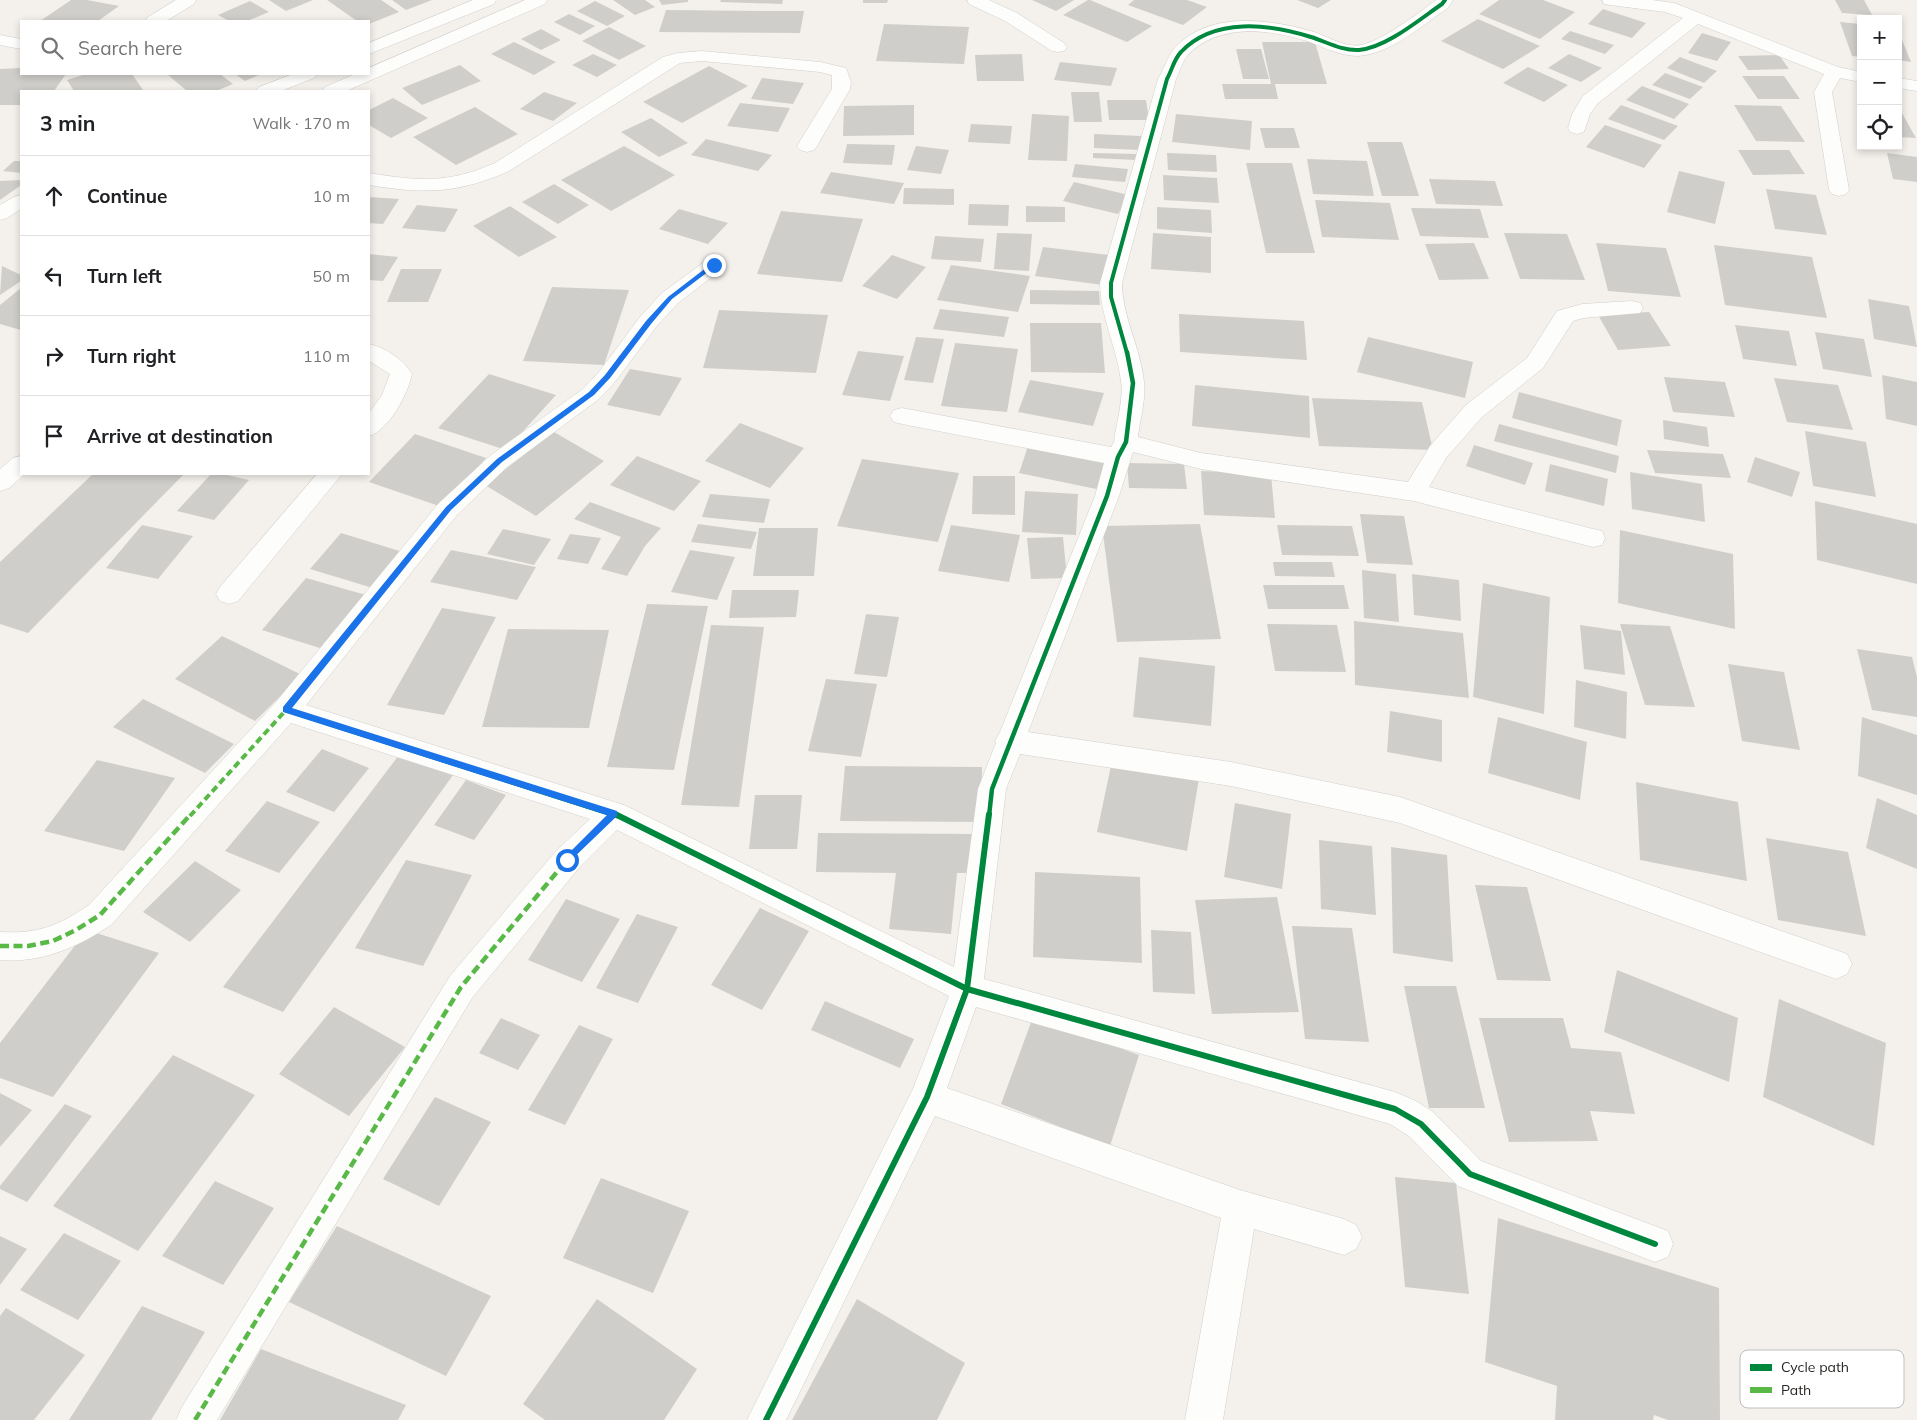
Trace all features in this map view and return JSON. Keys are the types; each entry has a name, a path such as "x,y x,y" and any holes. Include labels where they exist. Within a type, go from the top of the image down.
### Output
{"street":[{"path":"156,20 188,0"},
{"path":"370,49 488,0"},
{"path":"370,74 538,0"},
{"path":"975,0 1011,17 1058,47"},
{"path":"766,1420 927,1096 967,989 992,789 1107,496 1122,449 1133,383 1124,340 1111,297 1111,284 1167,79 1180,53 1200,35 1235,27 1271,26 1342,48 1366,49 1442,4 1445,0"},
{"path":"1610,0 1668,8 1696,17 1834,72 1857,76"},
{"path":"1577,128 1581,114 1590,100 1696,17"},
{"path":"0,40 20,44"},
{"path":"370,179 410,186 439,187 459,184 484,176 502,167 669,61 678,58 702,56 820,67 840,72 841,89 807,146"},
{"path":"1834,72 1823,92 1840,190"},
{"path":"268,90 306,75"},
{"path":"332,90 367,75"},
{"path":"1902,84 1917,86"},
{"path":"0,214 20,202"},
{"path":"0,946 15,947 45,944 74,933 100,915 286,710 448,508 499,460 591,394 608,377 648,322 670,298 714,265"},
{"path":"1414,492 1438,452 1474,411 1535,364 1566,316 1582,311 1632,308"},
{"path":"370,352 397,368 401,374 399,385 390,402 370,427"},
{"path":"902,416 1414,492 1593,538"},
{"path":"0,482 20,465"},
{"path":"229,594 329,475"},
{"path":"286,710 614,814 967,989 1345,1094 1401,1112 1420,1124 1470,1174 1655,1244"},
{"path":"1009,742 1231,774 1400,810 1836,964"},
{"path":"195,1420 385,1107 461,987 554,874 614,814"},
{"path":"927,1096 1240,1207 1344,1237"},
{"path":"1204,1420 1240,1207"}],"building":[{"path":"71,0 87,0 119,6 99,20 41,20"},
{"path":"269,0 313,0 286,11"},
{"path":"327,0 381,0 399,12 370,24 370,20 356,20"},
{"path":"392,0 432,0 406,10"},
{"path":"613,0 645,0 655,7 635,15"},
{"path":"659,0 688,0 688,2 662,5"},
{"path":"721,0 783,0 782,4 720,2"},
{"path":"863,0 888,0 887,3 863,3"},
{"path":"1032,0 1074,0 1056,11"},
{"path":"1088,0 1152,26 1127,42 1063,15"},
{"path":"1134,0 1187,0 1207,7 1183,25 1128,5"},
{"path":"1297,0 1331,0 1318,8"},
{"path":"1499,0 1543,0 1575,12 1540,39 1479,14"},
{"path":"1835,0 1864,0 1872,15 1842,13"},
{"path":"250,1 269,12 249,20 227,20 218,15"},
{"path":"595,1 625,16 607,26 577,11"},
{"path":"1603,9 1646,23 1632,38 1588,24"},
{"path":"666,10 804,11 800,33 659,32"},
{"path":"569,14 595,26 580,35 554,22"},
{"path":"1478,19 1540,46 1503,69 1441,41"},
{"path":"1840,22 1857,24 1857,57 1852,56"},
{"path":"884,24 969,27 964,64 876,61"},
{"path":"609,27 646,46 619,60 582,41"},
{"path":"541,29 561,40 541,50 521,39"},
{"path":"1570,31 1614,45 1605,54 1561,39"},
{"path":"1702,33 1731,42 1717,61 1688,53"},
{"path":"1902,40 1911,62 1902,61"},
{"path":"514,42 556,62 534,75 491,54"},
{"path":"1262,42 1315,42 1327,84 1275,84 1278,99 1225,99 1222,84 1271,84"},
{"path":"1236,49 1261,49 1269,79 1243,79"},
{"path":"593,54 617,65 597,77 572,65"},
{"path":"1022,54 1024,81 977,81 975,55"},
{"path":"1569,54 1602,68 1581,82 1548,68"},
{"path":"1779,55 1789,69 1748,70 1738,56"},
{"path":"1680,57 1717,71 1704,83 1667,68"},
{"path":"1060,62 1117,68 1111,86 1054,80"},
{"path":"460,65 481,81 422,105 402,88"},
{"path":"709,66 748,86 682,123 643,102"},
{"path":"1528,67 1568,85 1544,102 1503,83"},
{"path":"20,68 20,75 65,75 55,90 20,90 20,105 0,105 0,69"},
{"path":"1665,73 1703,87 1690,99 1652,85"},
{"path":"83,75 133,75 143,90 73,90 67,80"},
{"path":"168,75 221,75 233,84 218,90 186,90"},
{"path":"236,75 259,75 245,81"},
{"path":"1742,76 1784,76 1800,99 1758,99"},
{"path":"762,78 804,83 793,104 751,99"},
{"path":"1642,86 1689,104 1674,119 1626,100"},
{"path":"544,92 577,103 553,121 520,109"},
{"path":"1071,92 1099,92 1102,122 1074,122"},
{"path":"393,98 428,118 391,138 370,126 370,110"},
{"path":"1107,100 1146,100 1149,120 1109,120"},
{"path":"740,103 790,108 778,132 727,126"},
{"path":"914,105 914,135 843,136 844,106"},
{"path":"1621,105 1678,126 1664,140 1608,119"},
{"path":"1734,105 1781,106 1805,142 1756,141"},
{"path":"475,107 518,134 456,165 413,137"},
{"path":"1902,113 1916,138 1902,137"},
{"path":"1032,114 1069,116 1067,161 1028,160"},
{"path":"1176,114 1252,121 1250,150 1172,142"},
{"path":"651,118 688,143 659,157 621,132"},
{"path":"971,124 1012,126 1010,144 968,142"},
{"path":"1605,125 1662,145 1644,168 1586,147"},
{"path":"1260,128 1294,128 1300,148 1265,148"},
{"path":"1094,134 1141,136 1140,150 1094,148"},
{"path":"706,139 772,155 758,171 691,155"},
{"path":"1367,142 1402,142 1419,196 1382,196"},
{"path":"847,144 895,145 892,165 843,163"},
{"path":"624,146 675,175 611,211 561,180"},
{"path":"916,146 949,150 941,174 907,170"},
{"path":"1738,150 1789,150 1805,174 1753,175"},
{"path":"1093,153 1137,154 1137,160 1093,158"},
{"path":"1167,153 1216,155 1217,172 1168,170"},
{"path":"1887,153 1917,157 1917,182 1893,179"},
{"path":"1307,159 1367,161 1374,196 1313,194"},
{"path":"14,161 20,161 20,173 3,171"},
{"path":"1246,163 1292,163 1315,253 1266,253"},
{"path":"1075,164 1128,169 1125,182 1072,177"},
{"path":"1679,171 1725,182 1715,224 1667,212"},
{"path":"831,172 904,183 894,204 820,193"},
{"path":"1163,175 1217,178 1219,203 1164,200"},
{"path":"1429,179 1495,181 1503,206 1436,204"},
{"path":"20,180 20,186 0,200 0,181"},
{"path":"1074,182 1129,195 1118,214 1063,201"},
{"path":"554,184 589,205 558,224 522,202"},
{"path":"904,188 954,189 954,205 903,204"},
{"path":"1766,189 1816,195 1827,235 1775,229"},
{"path":"370,197 399,199 383,224 370,223"},
{"path":"1315,200 1390,203 1399,240 1322,237"},
{"path":"969,204 1009,205 1008,226 968,225"},
{"path":"417,205 458,209 445,232 402,228"},
{"path":"510,206 557,237 519,257 473,226"},
{"path":"1026,206 1065,207 1065,222 1026,222"},
{"path":"1157,207 1211,210 1212,233 1157,229"},
{"path":"1411,208 1480,209 1489,238 1420,236"},
{"path":"679,209 728,223 708,244 659,229"},
{"path":"781,211 863,219 842,282 757,274"},
{"path":"997,233 1032,234 1029,271 994,269"},
{"path":"1153,233 1211,237 1211,273 1151,269"},
{"path":"1504,233 1567,234 1585,280 1520,279"},
{"path":"935,236 984,239 981,262 931,259"},
{"path":"1474,243 1489,279 1439,280 1425,244"},
{"path":"1596,243 1666,248 1681,297 1608,291"},
{"path":"1714,245 1812,257 1827,318 1725,305"},
{"path":"1043,247 1109,255 1103,285 1035,276"},
{"path":"370,254 398,257 383,281 370,280"},
{"path":"892,255 926,267 897,299 862,286"},
{"path":"951,265 1030,276 1018,312 937,300"},
{"path":"2,266 20,275 20,282 0,295"},
{"path":"401,269 442,269 428,302 387,302"},
{"path":"552,287 629,290 604,365 523,361"},
{"path":"20,289 20,330 0,324 0,305"},
{"path":"1030,290 1099,291 1100,305 1030,304"},
{"path":"1868,299 1909,306 1917,347 1874,339"},
{"path":"940,309 1009,317 1004,337 933,329"},
{"path":"719,310 828,315 816,373 703,368"},
{"path":"1649,312 1671,346 1618,350 1598,315"},
{"path":"1179,314 1304,321 1307,360 1180,352"},
{"path":"1030,323 1101,323 1105,373 1031,372"},
{"path":"1735,325 1789,331 1797,366 1743,359"},
{"path":"1815,332 1864,339 1872,377 1823,369"},
{"path":"916,337 944,339 933,383 904,380"},
{"path":"1368,337 1473,362 1465,398 1357,372"},
{"path":"955,343 1018,349 1007,412 941,406"},
{"path":"858,351 904,356 890,401 842,395"},
{"path":"630,369 682,378 660,416 607,405"},
{"path":"489,374 556,395 506,450 438,428"},
{"path":"1882,375 1917,382 1917,426 1886,419"},
{"path":"1664,377 1725,382 1735,417 1673,412"},
{"path":"1774,378 1838,385 1853,430 1787,422"},
{"path":"1030,380 1104,393 1093,426 1018,412"},
{"path":"1195,385 1309,396 1310,438 1192,426"},
{"path":"1519,392 1622,420 1617,446 1512,418"},
{"path":"1312,398 1422,402 1433,450 1319,446"},
{"path":"1663,420 1707,427 1709,447 1664,439"},
{"path":"740,423 804,448 770,488 705,461"},
{"path":"1499,424 1619,456 1616,473 1494,441"},
{"path":"1805,431 1866,442 1876,497 1813,486"},
{"path":"554,432 604,461 536,516 485,485"},
{"path":"415,434 486,458 442,507 369,482"},
{"path":"1029,443 1111,459 1101,490 1019,473"},
{"path":"1474,445 1533,463 1525,485 1466,466"},
{"path":"1647,450 1723,454 1731,478 1655,473"},
{"path":"637,456 701,481 674,511 610,485"},
{"path":"1755,457 1800,472 1792,497 1747,482"},
{"path":"862,459 959,473 938,542 837,526"},
{"path":"1127,463 1184,464 1187,489 1129,488"},
{"path":"1550,464 1608,479 1604,506 1545,491"},
{"path":"1201,471 1271,474 1275,518 1204,515"},
{"path":"1630,472 1702,484 1705,522 1632,509"},
{"path":"92,475 183,475 28,633 0,624 0,562"},
{"path":"210,475 226,475 249,480 214,520 177,511"},
{"path":"973,476 1015,476 1015,515 972,514"},
{"path":"1025,491 1078,494 1076,535 1022,532"},
{"path":"710,494 770,499 764,523 702,517"},
{"path":"1815,501 1917,524 1917,584 1817,560"},
{"path":"590,502 661,528 645,546 627,576 601,569 621,537 574,519"},
{"path":"1360,514 1404,516 1413,565 1367,563"},
{"path":"698,524 757,532 751,549 691,542"},
{"path":"1200,524 1221,639 1117,642 1102,526"},
{"path":"142,525 193,536 158,579 106,568"},
{"path":"951,525 1020,535 1009,582 938,571"},
{"path":"1277,525 1352,526 1359,556 1282,555"},
{"path":"759,528 818,528 814,576 753,576"},
{"path":"503,529 551,539 534,565 487,554"},
{"path":"1620,530 1733,554 1735,629 1618,603"},
{"path":"341,533 406,553 376,589 310,569"},
{"path":"570,534 601,538 588,564 557,559"},
{"path":"1063,537 1067,578 1031,579 1027,538"},
{"path":"451,550 536,567 517,600 430,582"},
{"path":"690,550 735,557 717,600 671,592"},
{"path":"1273,562 1332,562 1335,577 1275,576"},
{"path":"1362,570 1396,574 1399,622 1364,618"},
{"path":"1412,574 1459,580 1461,621 1414,615"},
{"path":"306,578 366,595 323,649 262,630"},
{"path":"1483,583 1550,597 1544,714 1473,697"},
{"path":"1263,585 1344,585 1349,609 1268,609"},
{"path":"732,590 799,590 796,617 729,618"},
{"path":"647,604 708,606 674,770 607,767"},
{"path":"442,608 496,617 444,715 387,705"},
{"path":"866,614 899,617 887,677 854,674"},
{"path":"1354,621 1463,633 1469,698 1355,685"},
{"path":"1267,624 1337,625 1346,672 1275,671"},
{"path":"1620,624 1670,626 1695,707 1645,705"},
{"path":"711,625 764,627 739,807 681,805"},
{"path":"1580,625 1621,631 1625,675 1584,669"},
{"path":"508,629 609,630 589,728 482,727"},
{"path":"222,636 302,675 255,721 175,679"},
{"path":"1857,649 1912,657 1917,677 1917,717 1872,710"},
{"path":"1139,657 1215,666 1211,726 1133,717"},
{"path":"1728,664 1784,672 1800,750 1742,741"},
{"path":"826,679 877,684 861,757 808,751"},
{"path":"1576,680 1627,692 1626,739 1574,727"},
{"path":"143,699 234,744 205,773 113,727"},
{"path":"1390,711 1442,720 1442,762 1387,752"},
{"path":"1498,717 1587,742 1580,800 1488,773"},
{"path":"1862,717 1917,735 1917,795 1858,776"},
{"path":"322,749 369,768 334,812 286,792"},
{"path":"399,755 453,775 283,1012 223,987"},
{"path":"97,760 175,778 124,851 44,831"},
{"path":"1112,761 1199,778 1187,851 1097,832"},
{"path":"845,766 982,767 981,822 840,821"},
{"path":"466,780 506,795 474,840 434,825"},
{"path":"1636,782 1738,802 1747,881 1640,860"},
{"path":"755,795 802,795 797,849 749,849"},
{"path":"1877,798 1917,815 1917,869 1866,848"},
{"path":"267,801 320,822 279,873 225,851"},
{"path":"1235,803 1291,814 1282,889 1224,877"},
{"path":"818,833 977,834 978,873 957,873 951,934 889,929 896,873 816,872"},
{"path":"1766,838 1848,852 1866,936 1778,920"},
{"path":"1319,840 1372,846 1376,915 1321,909"},
{"path":"1391,847 1447,855 1453,962 1393,953"},
{"path":"406,860 472,875 423,966 355,948"},
{"path":"195,861 241,890 190,942 143,912"},
{"path":"1035,872 1140,877 1142,963 1033,957"},
{"path":"1475,885 1527,887 1551,981 1497,980"},
{"path":"1277,897 1299,1012 1212,1014 1195,900"},
{"path":"566,899 620,919 582,982 528,960"},
{"path":"760,908 809,931 762,1010 711,985"},
{"path":"637,914 678,927 638,1003 596,988"},
{"path":"1292,926 1352,928 1369,1042 1305,1039"},
{"path":"87,930 159,953 53,1097 0,1078 0,1043"},
{"path":"1151,930 1191,932 1195,994 1153,992"},
{"path":"1617,970 1738,1018 1729,1082 1604,1032"},
{"path":"1404,986 1456,986 1485,1108 1429,1108"},
{"path":"1779,999 1886,1043 1874,1146 1763,1097"},
{"path":"825,1001 914,1039 900,1068 811,1030"},
{"path":"334,1007 405,1047 349,1116 279,1074"},
{"path":"1033,1017 1139,1055 1110,1146 1001,1104"},
{"path":"501,1018 540,1035 518,1070 479,1053"},
{"path":"1479,1018 1563,1018 1571,1048 1621,1052 1635,1114 1590,1111 1598,1141 1509,1142"},
{"path":"579,1025 613,1039 565,1125 528,1110"},
{"path":"173,1055 255,1095 138,1251 53,1206"},
{"path":"0,1093 32,1110 0,1147"},
{"path":"435,1097 491,1122 439,1206 383,1179"},
{"path":"65,1104 92,1116 27,1202 0,1189 0,1186"},
{"path":"1395,1177 1456,1183 1469,1294 1405,1287"},
{"path":"601,1178 689,1211 653,1293 563,1258"},
{"path":"215,1181 274,1208 223,1285 162,1256"},
{"path":"1498,1218 1719,1288 1720,1420 1668,1420 1654,1415 1653,1420 1555,1420 1557,1386 1485,1362"},
{"path":"337,1226 491,1296 446,1376 289,1302"},
{"path":"64,1233 121,1261 78,1320 20,1290"},
{"path":"0,1236 27,1249 0,1285"},
{"path":"597,1299 697,1369 664,1420 545,1420 523,1404"},
{"path":"857,1299 965,1363 937,1420 792,1420"},
{"path":"142,1306 205,1332 151,1420 69,1420"},
{"path":"6,1308 85,1355 34,1420 0,1420 0,1316"},
{"path":"261,1349 406,1405 398,1420 220,1420"}],"marked path":[{"path":"0,946 28,946 53,941 76,930 100,915 286,710 448,509 499,461 591,394 607,377 648,322 670,298 714,265"},
{"path":"195,1420 461,987 567,860 614,814"}],"cycle path":[{"path":"766,1420 927,1097 967,989 992,789 1107,496 1118,457 1126,442 1133,383 1124,340 1111,297 1111,283 1167,79 1175,62 1181,52 1195,40 1227,28 1244,26 1281,29 1347,49 1366,49 1394,36 1442,4 1445,0"},
{"path":"286,710 614,814 967,989 1395,1109 1421,1124 1470,1174 1655,1244"}],"route":[{"path":"567,860 614,814 286,710 448,508 499,460 591,394 608,377 648,322 670,298 698,279 714,265"}]}
